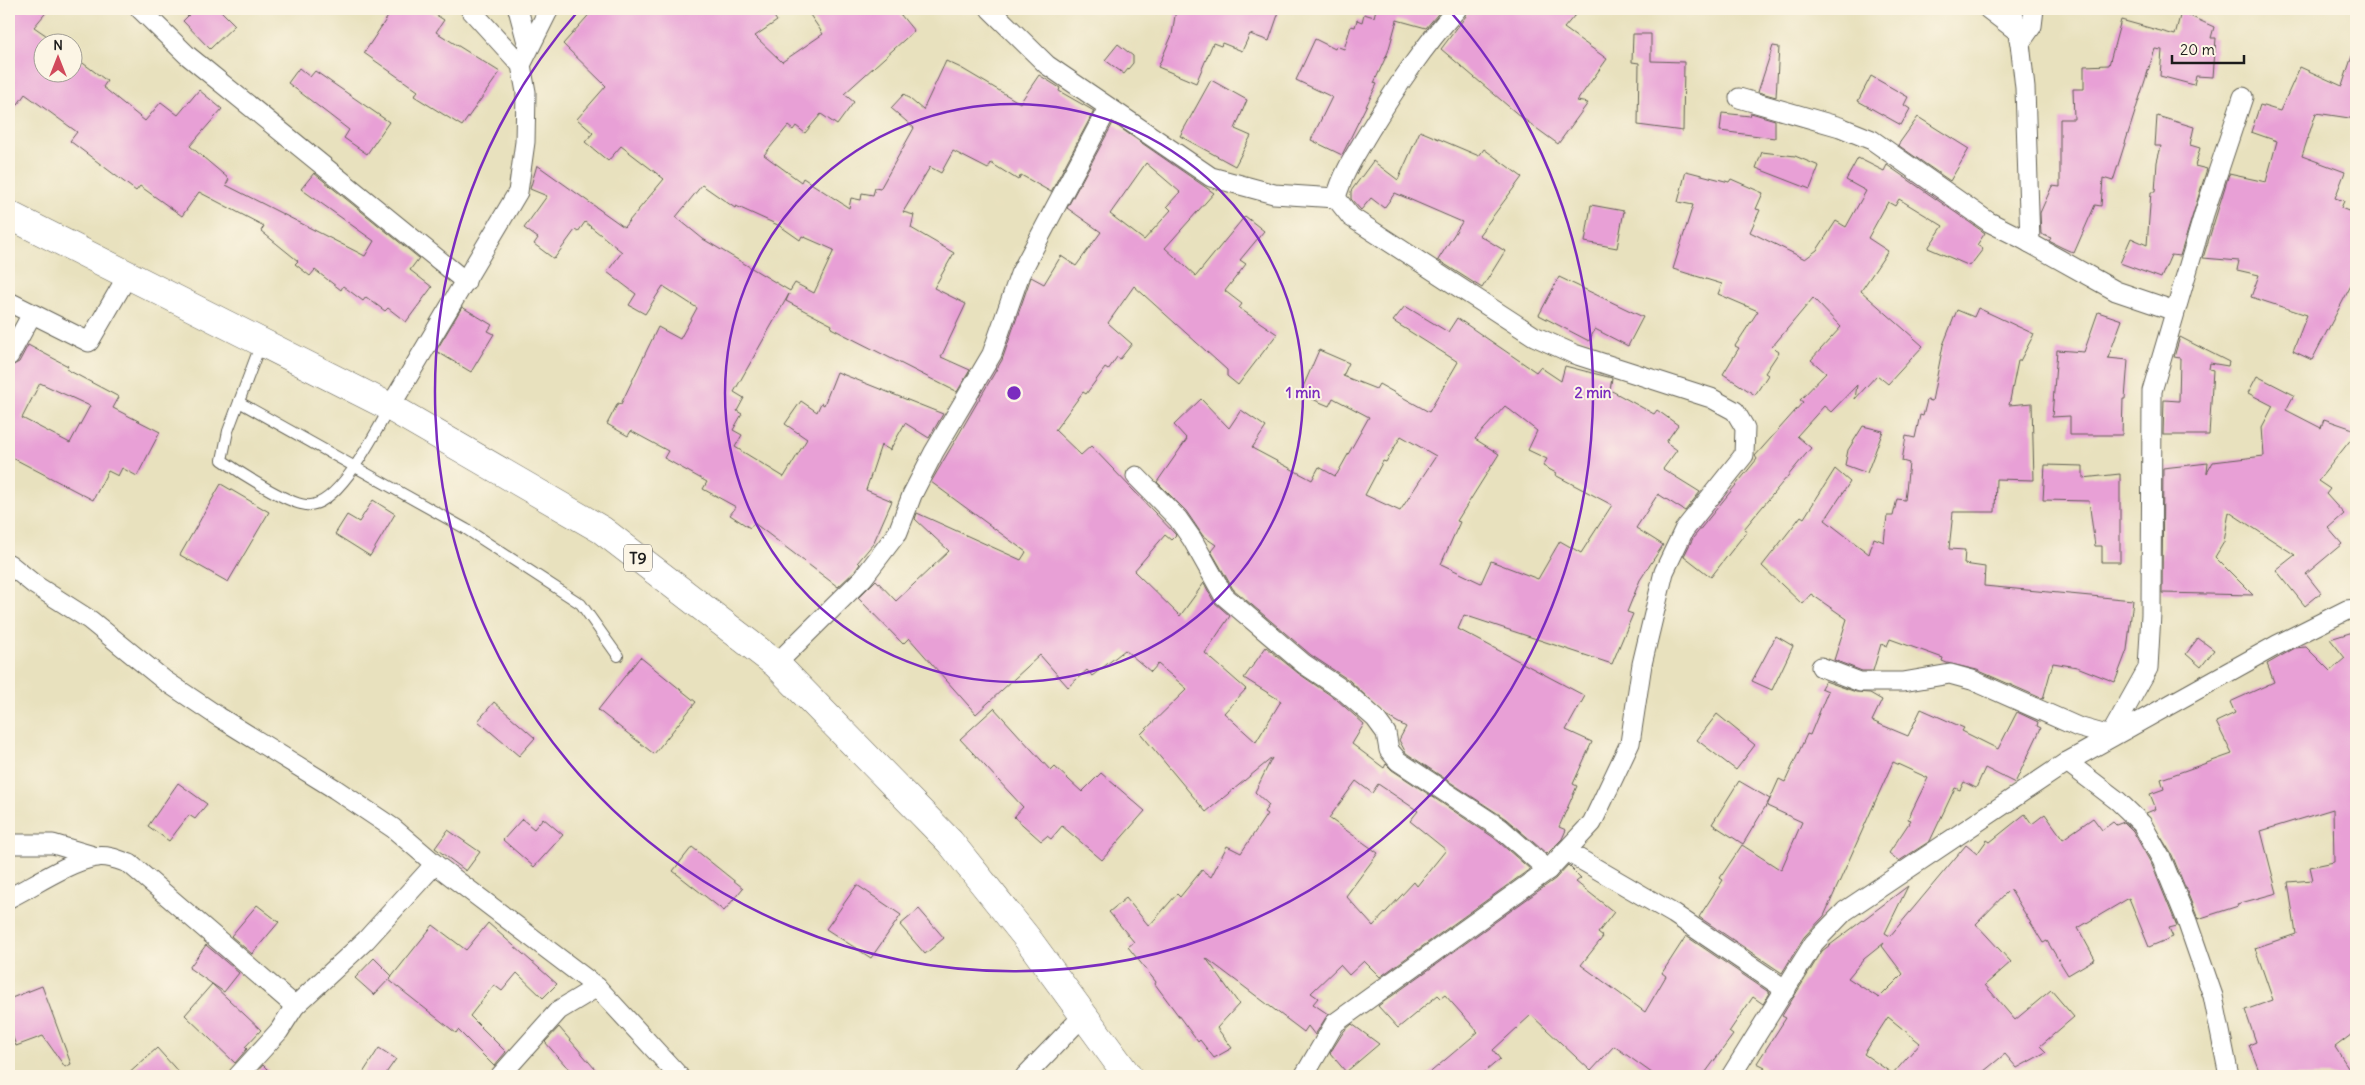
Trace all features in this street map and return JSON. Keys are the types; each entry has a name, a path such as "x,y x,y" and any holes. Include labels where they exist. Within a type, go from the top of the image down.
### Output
{"highway":[{"name":"T9","path":"9,215 390,407 602,530 776,664 950,842 1027,938 1128,1076"}],"street":[{"path":"140,9 187,55 466,282"},
{"path":"390,407 518,192 525,142 526,92 520,65 470,9"},
{"path":"518,9 528,46"},
{"path":"520,65 528,46 549,9"},
{"path":"990,9 1047,65 1211,177 1274,194 1336,198 1351,217 1534,336 1574,354 1711,398 1735,411 1745,428 1744,455 1684,530 1664,572 1642,664 1630,743 1592,823 1548,870 1335,1023 1304,1076"},
{"path":"1336,198 1342,177 1403,75 1427,42 1457,9"},
{"path":"1988,9 2020,37"},
{"path":"2012,9 2020,37 2025,88 2030,243"},
{"path":"2020,37 2032,26 2034,9"},
{"path":"2110,736 2148,668 2151,604 2152,391 2175,311 2243,97"},
{"path":"1739,98 1840,127 1872,140 1989,222 2116,291 2175,311"},
{"path":"776,664 863,578 898,532 912,495 934,452 992,354 1020,274 1108,108"},
{"path":"9,302 89,342 128,275"},
{"path":"9,356 32,314"},
{"path":"1136,476 1178,519 1192,539 1224,596 1304,664 1343,690 1375,718 1386,733 1389,750 1398,761 1500,828 1548,870"},
{"path":"9,564 35,585 90,620 164,680 218,717 335,789 392,828 597,987 676,1074"},
{"path":"1731,1076 1814,943 1845,911 2066,762 2277,645 2348,610 2356,609"},
{"path":"1821,667 1860,682 1903,682 1950,674 1972,680 2078,727 2110,736"},
{"path":"2066,762 2118,801 2142,824 2162,860 2187,921 2213,996 2229,1076"},
{"path":"9,844 53,844 97,857 111,857 130,864 295,1006"},
{"path":"1566,851 1674,914 1786,990"},
{"path":"9,898 78,863 97,857"},
{"path":"238,1076 279,1031 295,1006 366,940 436,864"},
{"path":"500,1076 560,1010 597,987"},
{"path":"1025,1076 1083,1016"}],"lane":[{"path":"262,342 228,431 222,460 248,478 308,506 326,499 355,466 390,407"},
{"path":"239,402 466,529 581,604 618,656"}],"building":[{"path":"9,9 49,9 34,27 41,32 32,32 32,82 82,82 82,62 107,81 103,87 145,121 161,102 178,115 199,90 222,109 190,146 229,179 226,185 365,256 374,241 301,189 314,173 419,258 410,270 432,287 406,322 388,308 385,311 366,297 363,301 343,286 341,290 315,270 310,276 295,264 298,261 261,231 264,226 199,192 182,216 140,186 136,191 70,141 77,132 25,94 9,117"},
{"path":"195,9 219,9 235,25 210,49 183,21"},
{"path":"393,9 427,9 444,20 436,32 500,72 462,126 414,96 418,91 364,53"},
{"path":"594,9 769,9 777,21 755,36 782,62 823,34 806,9 896,9 914,31 844,94 854,102 837,125 821,114 805,133 796,126 793,130 788,126 764,155 801,182 803,178 849,208 851,198 861,200 862,193 873,195 875,188 880,189 914,128 891,108 904,94 923,110 946,61 1020,103 1039,75 1060,88 1059,91 1094,111 1051,192 1021,175 1018,180 991,163 988,169 953,151 941,173 930,167 903,212 914,215 911,228 954,253 934,288 966,304 941,357 970,370 957,392 831,328 832,325 786,301 789,294 734,392 744,398 737,411 742,414 733,430 742,435 735,447 784,477 807,439 785,424 801,401 817,412 821,403 824,405 837,372 943,414 929,438 905,423 890,450 881,445 866,490 892,501 873,544 858,562 860,564 855,571 838,587 754,523 750,528 730,515 736,507 703,489 707,482 664,458 668,451 631,431 628,436 607,424 618,403 621,404 658,327 680,339 697,308 663,286 645,314 629,305 636,294 607,272 622,252 585,222 578,232 575,230 554,259 534,244 538,238 524,228 547,196 530,189 537,165 624,227 664,179 621,146 608,161 585,142 593,133 577,119 606,86 563,44","holes":["702,185 735,208 736,206 780,226 800,240 802,236 834,250 814,293 795,283 790,291 703,239 676,217"]},
{"path":"1176,9 1280,9 1269,41 1250,34 1242,51 1222,43 1221,46 1213,43 1196,83 1158,67 1172,35"},
{"path":"1376,9 1442,9 1426,28 1397,20 1388,52 1374,83 1377,84 1342,155 1311,140 1332,97 1296,80 1315,39 1335,49 1336,46 1344,49 1351,26 1355,27 1357,20 1362,22 1364,14 1374,17"},
{"path":"1468,9 1580,9 1564,28 1607,59 1577,101 1588,103 1558,144 1521,117 1441,49 1466,16"},
{"path":"2181,12 2214,27 2211,38 2216,38 2213,77 2196,76 2194,85 2160,76 2162,50 2155,49 2113,181 2103,178 2101,206 2095,205 2074,253 2049,241 2051,238 2041,234 2040,213 2052,186 2060,187 2060,119 2074,119 2073,89 2084,89 2084,66 2109,65 2121,20 2175,35"},
{"path":"1633,34 1651,34 1651,61 1684,62 1683,131 1638,125 1639,63 1632,62"},
{"path":"1118,44 1133,56 1133,63 1124,74 1105,60"},
{"path":"1773,46 1779,47 1776,97 1758,92"},
{"path":"2353,53 2356,54 2356,119 2316,113 2302,156 2345,172 2335,198 2344,201 2341,208 2356,214 2356,276 2312,360 2293,351 2307,315 2251,297 2259,275 2237,270 2239,261 2203,258 2229,174 2266,182 2277,141 2251,132 2260,105 2280,111 2300,67 2342,86"},
{"path":"299,68 310,77 315,71 389,122 367,154 344,138 349,130 288,83"},
{"path":"1871,76 1908,97 1904,105 1910,109 1901,125 1858,101"},
{"path":"1211,80 1247,100 1235,129 1251,136 1235,166 1180,136"},
{"path":"1722,113 1750,116 1751,113 1775,120 1775,138 1720,131"},
{"path":"2157,116 2194,127 2190,145 2200,148 2195,166 2207,169 2180,256 2171,255 2161,278 2120,263 2131,238 2147,245 2151,192 2155,192 2157,162 2161,146 2155,146"},
{"path":"1918,117 1969,149 1950,181 1898,145"},
{"path":"1113,123 1214,193 1165,248 1196,276 1245,216 1264,231 1240,260 1246,264 1225,291 1242,304 1239,308 1277,334 1238,385 1227,376 1227,370 1134,286 1108,323 1132,344 1120,359 1117,357 1108,370 1105,368 1086,394 1083,392 1055,430 1081,455 1091,446 1176,535 1171,540 1165,535 1134,571 1180,616 1204,583 1214,602 1230,616 1205,653 1246,689 1224,713 1256,742 1281,701 1244,678 1266,647 1298,673 1336,699 1364,724 1352,744 1384,768 1386,764 1392,770 1493,837 1530,869 1380,977 1364,961 1349,975 1340,965 1311,993 1318,998 1313,1004 1328,1014 1315,1035 1308,1026 1304,1032 1206,958 1239,1004 1217,1028 1232,1048 1214,1058 1200,1040 1198,1042 1155,984 1156,982 1128,947 1134,942 1109,912 1126,898 1149,926 1177,894 1180,897 1202,870 1211,877 1227,846 1241,853 1267,814 1264,812 1269,805 1255,792 1272,758 1206,812 1141,734 1187,689 1158,664 1151,672 1125,650 1092,676 1087,670 1068,687 1040,655 976,714 909,638 903,644 858,598 876,580 896,601 949,551 915,519 917,513 1021,560 1026,552 931,482 1002,360 1031,277 1044,284 1061,256 1076,266 1101,232 1067,208","holes":["1146,163 1180,192 1167,206 1171,210 1144,240 1110,214","1356,781 1372,793 1378,784 1418,811 1410,821 1446,850 1417,886 1414,882 1373,926 1346,896 1378,853 1329,818"]},
{"path":"1420,131 1479,156 1484,149 1522,177 1479,235 1505,251 1482,288 1438,260 1462,222 1395,193 1384,208 1371,198 1361,210 1351,199 1351,191 1373,161 1398,180"},
{"path":"1762,152 1795,156 1819,166 1810,189 1756,168"},
{"path":"1858,158 1884,171 1887,165 1985,233 1977,245 1983,249 1970,266 1928,248 1943,226 1899,199 1895,206 1888,202 1868,238 1888,251 1861,291 1923,346 1888,384 1877,375 1855,399 1857,385 1831,412 1824,406 1797,436 1811,448 1744,529 1747,531 1711,577 1684,556 1693,538 1757,459 1755,456 1803,402 1800,400 1826,373 1811,360 1841,327 1813,298 1772,347 1779,352 1765,373 1768,375 1755,395 1723,374 1739,348 1735,346 1758,311 1718,294 1722,284 1673,269 1693,205 1678,202 1686,171 1729,182 1731,179 1763,193 1756,209 1760,210 1750,232 1805,259 1817,250 1836,221 1846,227 1866,191 1846,180"},
{"path":"1591,205 1624,211 1617,248 1585,242"},
{"path":"1559,277 1643,317 1628,346 1595,329 1589,341 1539,315"},
{"path":"1405,306 1448,332 1457,318 1536,372 1540,367 1561,381 1565,366 1612,378 1610,390 1654,414 1657,410 1678,425 1666,442 1677,450 1663,469 1700,492 1685,511 1658,494 1636,528 1663,545 1640,580 1627,612 1633,614 1612,664 1464,615 1458,629 1585,696 1566,730 1592,742 1573,784 1577,786 1559,827 1566,830 1562,839 1547,854 1506,819 1406,753 1399,740 1406,727 1388,717 1350,681 1311,655 1233,589 1211,551 1216,545 1203,536 1186,511 1157,482 1187,439 1174,425 1201,399 1229,428 1241,410 1266,427 1252,448 1312,480 1319,467 1335,476 1369,417 1333,398 1329,406 1300,394 1319,350 1349,363 1343,376 1376,389 1379,384 1429,412 1458,362 1393,321","holes":["1505,406 1537,431 1528,450 1547,459 1543,466 1556,473 1555,475 1612,505 1581,553 1560,541 1538,579 1491,561 1481,583 1441,564 1460,522 1457,521 1499,454 1475,439","1401,436 1436,456 1400,511 1365,495 1383,461 1386,462"]},
{"path":"462,307 492,325 488,331 494,334 471,372 436,351"},
{"path":"1978,308 2034,334 2020,361 2018,361 2009,405 2032,403 2034,480 1996,479 1995,512 1953,512 1949,549 1965,550 1964,564 1985,567 1984,586 2133,600 2127,650 2115,682 2077,667 2053,663 2043,699 1977,670 1947,663 1942,661 1943,658 1890,639 1887,646 1881,644 1873,671 1862,671 1834,660 1847,619 1811,594 1802,604 1762,566 1801,516 1804,518 1835,469 1850,482 1825,520 1869,554 1874,538 1884,542 1887,516 1893,516 1897,499 1905,500 1909,463 1902,461 1906,436 1915,438 1920,415 1923,416 1927,400 1932,401 1943,345 1957,310 1974,317"},
{"path":"2098,312 2122,320 2108,358 2128,360 2125,399 2123,399 2122,435 2070,435 2070,416 2052,417 2057,350 2084,352"},
{"path":"2180,337 2229,362 2228,366 2210,363 2209,369 2213,370 2209,435 2163,435 2164,400 2179,401 2180,358 2174,357"},
{"path":"28,345 68,366 66,369 119,397 113,408 160,432 137,476 122,468 118,476 108,471 93,500 9,456 9,367 19,362","holes":["40,383 90,406 70,443 22,418"]},
{"path":"2257,376 2294,395 2286,410 2321,428 2324,419 2356,430 2356,433 2318,481 2330,489 2326,494 2344,514 2328,528 2342,544 2306,574 2321,593 2305,606 2276,570 2295,555 2229,512 2224,542 2215,557 2253,595 2162,593 2163,468 2208,463 2207,473 2213,462 2264,456 2262,427 2273,406 2248,393"},
{"path":"1863,426 1883,431 1867,473 1845,465 1848,450"},
{"path":"2045,465 2083,466 2083,478 2120,474 2120,562 2102,562 2102,546 2095,546 2089,501 2043,500"},
{"path":"221,484 269,512 228,582 180,555"},
{"path":"373,500 395,514 370,556 335,534 347,515 359,522"},
{"path":"2353,632 2356,645 2356,1031 2335,1047 2354,1076 2261,1076 2249,1045 2256,1042 2245,1010 2273,1000 2255,948 2296,934 2288,882 2313,880 2310,867 2334,862 2333,809 2261,831 2277,893 2237,904 2238,906 2198,919 2172,855 2146,813 2156,809 2150,794 2164,789 2161,779 2232,754 2216,722 2235,713 2230,702 2274,682 2267,664 2295,648 2306,647 2330,671 2345,658 2330,639"},
{"path":"1776,636 1793,646 1772,690 1752,681"},
{"path":"2198,638 2214,650 2201,667 2186,654"},
{"path":"640,657 696,702 654,754 598,710"},
{"path":"1825,681 1856,692 1870,693 1882,700 1872,721 1908,736 1921,709 1964,728 1962,731 1998,749 2017,712 2038,722 2037,726 2041,728 2015,783 1985,768 1976,788 1964,782 1960,790 1955,788 1930,841 1899,861 1889,853 1911,820 1908,819 1928,778 1893,762 1824,916 1804,937 1782,973 1699,917 1723,880 1720,878 1742,845 1781,870 1802,822 1767,806 1779,779 1785,782 1807,734 1810,735 1828,691 1821,688"},
{"path":"494,702 535,738 519,756 478,721"},
{"path":"994,708 1051,771 1055,767 1082,792 1101,773 1145,811 1102,860 1062,826 1051,839 1047,836 1041,841 1014,817 1023,807 960,739"},
{"path":"1717,714 1755,745 1736,770 1697,740"},
{"path":"1739,781 1770,799 1743,844 1712,824"},
{"path":"178,783 207,804 195,819 189,815 169,841 148,826"},
{"path":"2025,814 2032,824 2045,814 2063,839 2093,818 2102,830 2113,822 2116,825 2124,822 2133,831 2152,865 2177,926 2169,928 2173,937 2149,947 2129,898 2078,928 2095,959 2068,975 2047,941 2043,943 2010,889 1976,924 2011,962 1985,985 2015,1020 2051,990 2074,1017 2040,1046 2046,1052 2017,1068 2005,1054 1978,1076 1759,1076 1765,1067 1757,1063 1786,1018 1782,1016 1822,951 1908,886 1885,933 1890,936 1966,845 1977,854 1987,840 1990,842","holes":["1884,943 1882,946 1903,974 1879,998 1848,978 1864,959","1888,1017 1920,1043 1893,1074 1864,1054"]},
{"path":"543,818 563,835 534,867 503,840 522,819 534,829"},
{"path":"448,830 480,852 466,871 435,848"},
{"path":"692,847 743,888 724,911 673,871"},
{"path":"1568,865 1581,878 1576,882 1614,912 1598,933 1603,937 1581,965 1645,1012 1666,976 1662,973 1686,936 1770,993 1763,1004 1753,997 1729,1032 1733,1035 1703,1076 1656,1076 1614,1046 1591,1071 1531,1015 1493,1050 1500,1059 1480,1076 1426,1076 1478,1032 1445,995 1441,998 1438,995 1398,1028 1378,1006 1555,879"},
{"path":"857,885 901,915 871,958 826,929"},
{"path":"257,905 279,922 252,954 231,936"},
{"path":"919,909 944,938 925,954 900,925"},
{"path":"488,923 557,984 543,998 517,973 502,991 494,985 470,1016 506,1052 494,1066 458,1030 456,1033 389,980 433,925 466,950"},
{"path":"206,945 239,973 224,992 189,968"},
{"path":"374,958 392,976 374,995 355,978"},
{"path":"212,984 261,1030 245,1047 247,1049 235,1063 185,1015"},
{"path":"42,986 71,1064 65,1067 43,1036 16,1046 9,1026 9,999"},
{"path":"1352,1024 1379,1044 1346,1072 1330,1053 1344,1031"},
{"path":"559,1027 601,1076 579,1076 565,1065 545,1042"},
{"path":"157,1048 182,1076 126,1076"},
{"path":"379,1048 396,1059 384,1076 361,1076"},
{"path":"263,1065 271,1073 268,1076 253,1076"}]}
